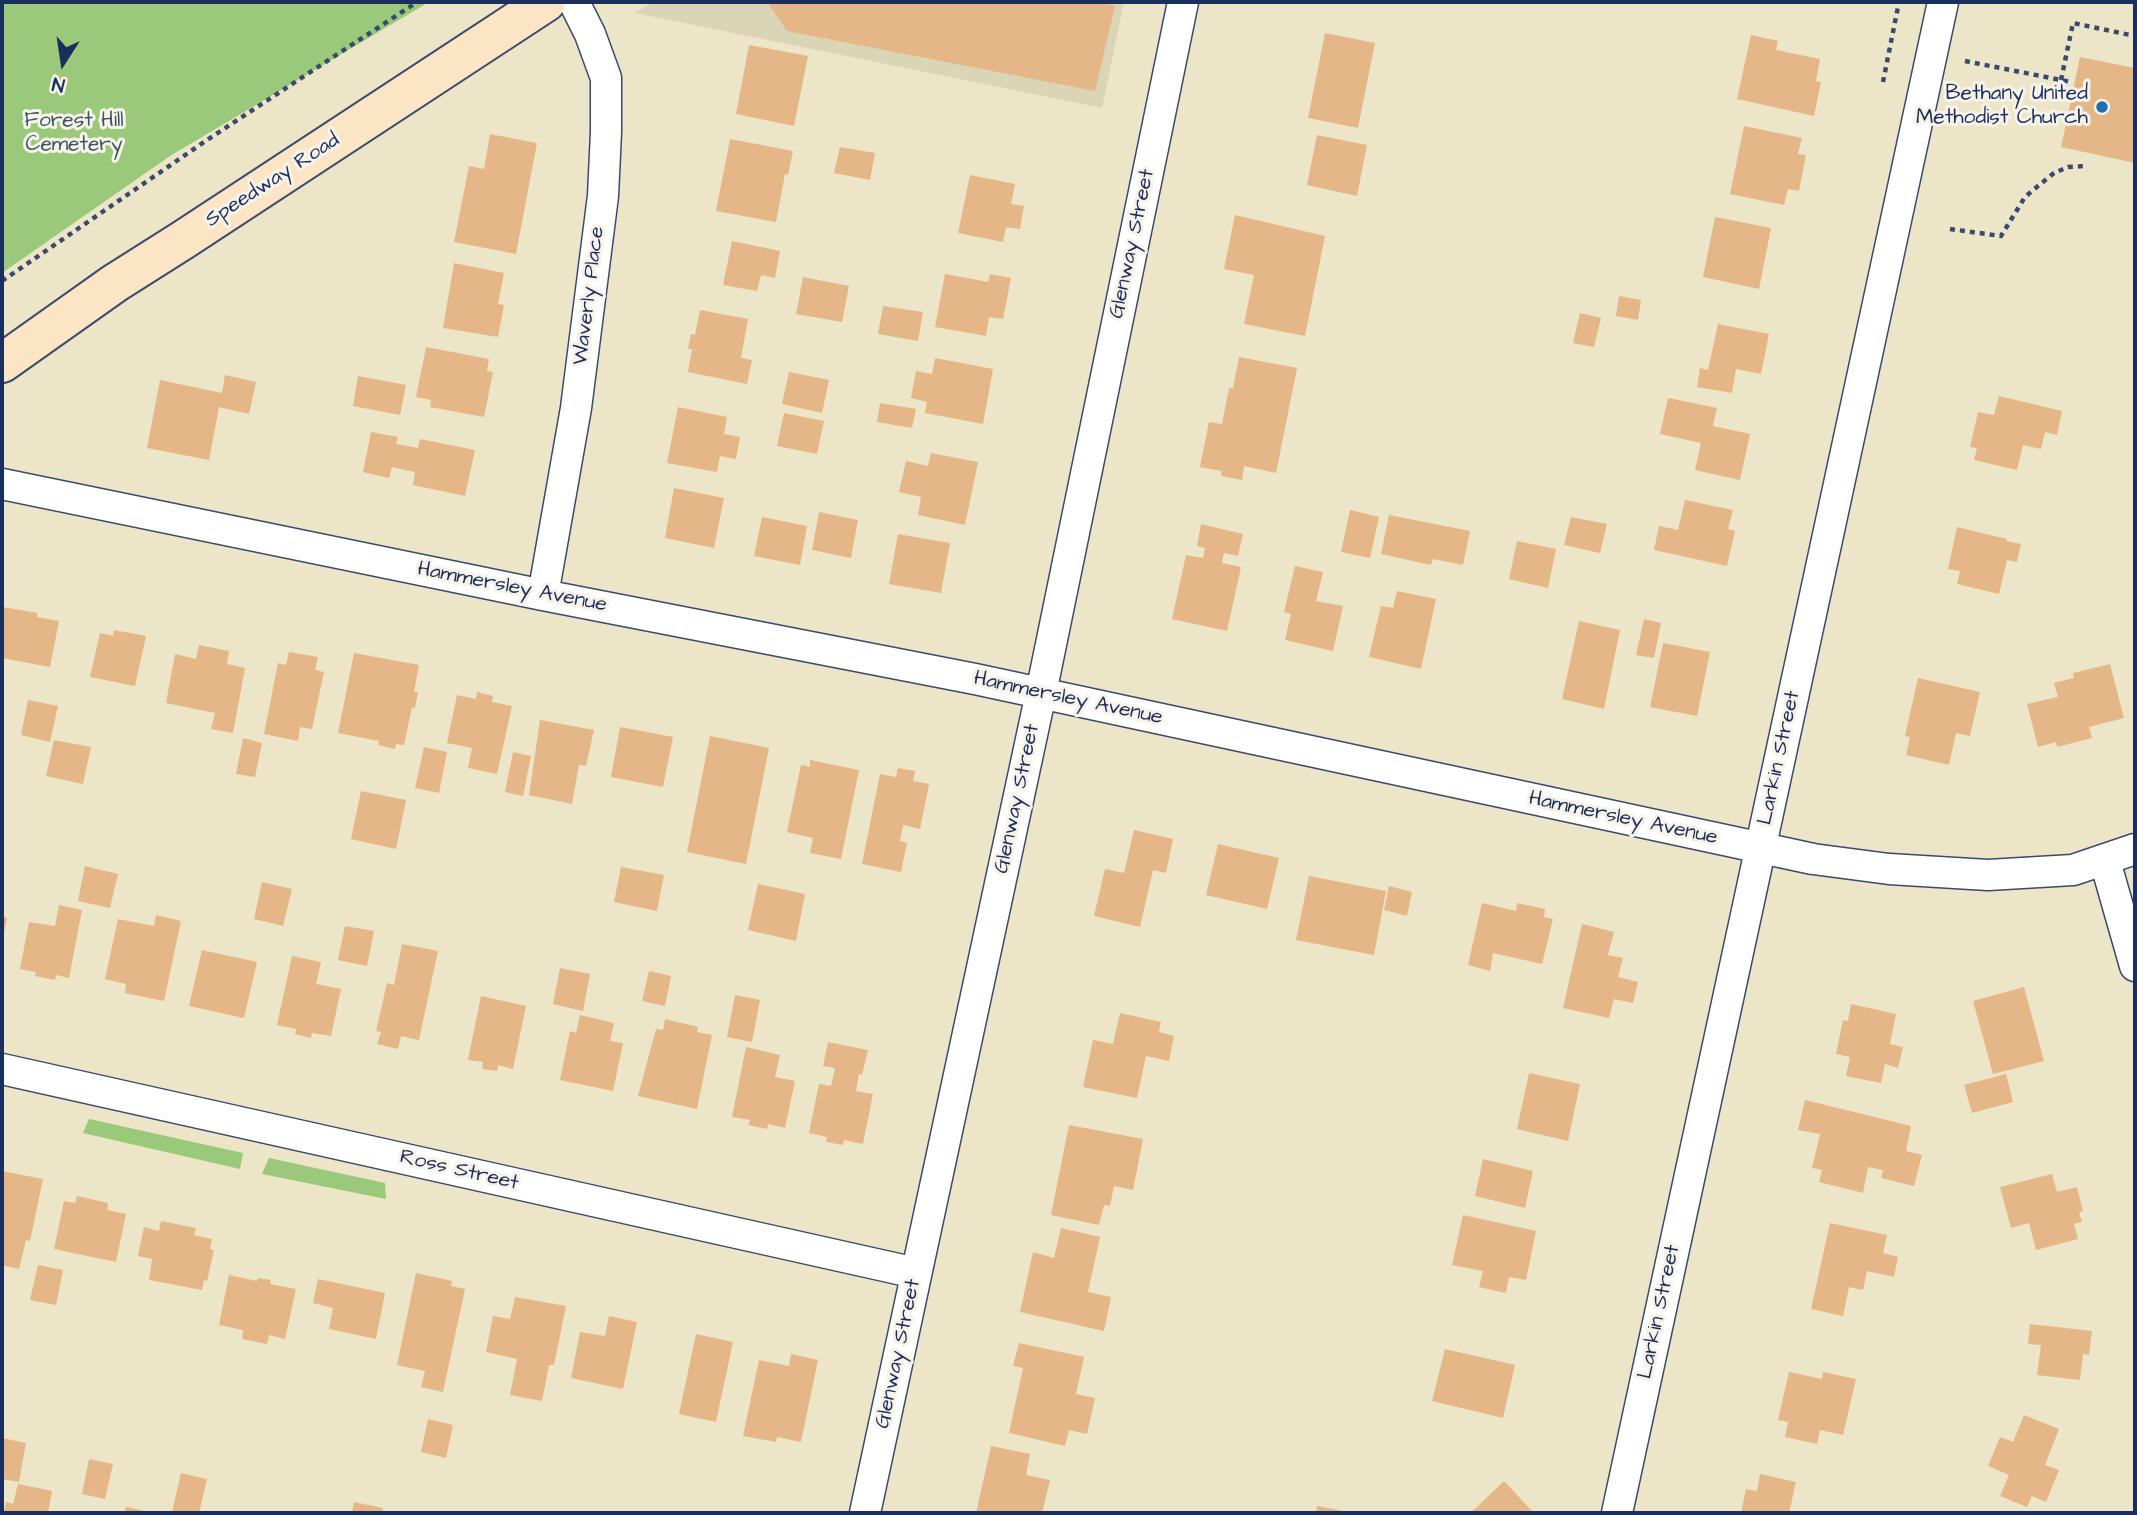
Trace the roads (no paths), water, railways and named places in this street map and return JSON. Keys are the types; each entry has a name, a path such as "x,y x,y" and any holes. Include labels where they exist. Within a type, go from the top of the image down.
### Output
{"main road":[{"name":"Speedway Road","path":"2,363 115,283 546,2"}],"street":[{"name":"Waverly Place","path":"543,595 576,408 603,196 606,78 590,34 574,2"},
{"name":"Glenway Street","path":"865,1513 1041,693 1183,2"},
{"name":"Larkin Street","path":"1617,1513 1943,2"},
{"name":"Hammersley Avenue","path":"2,484 543,595 1041,693 1813,859 1889,869 1988,875 2073,870 2135,849"},
{"path":"2105,861 2135,966"},
{"name":"Ross Street","path":"2,1069 916,1273"}],"place":[{"name":"Bethany United Methodist Church","path":"2102,107"}],"park label":[{"name":"Forest Hill Cemetery","path":"74,134"}]}
